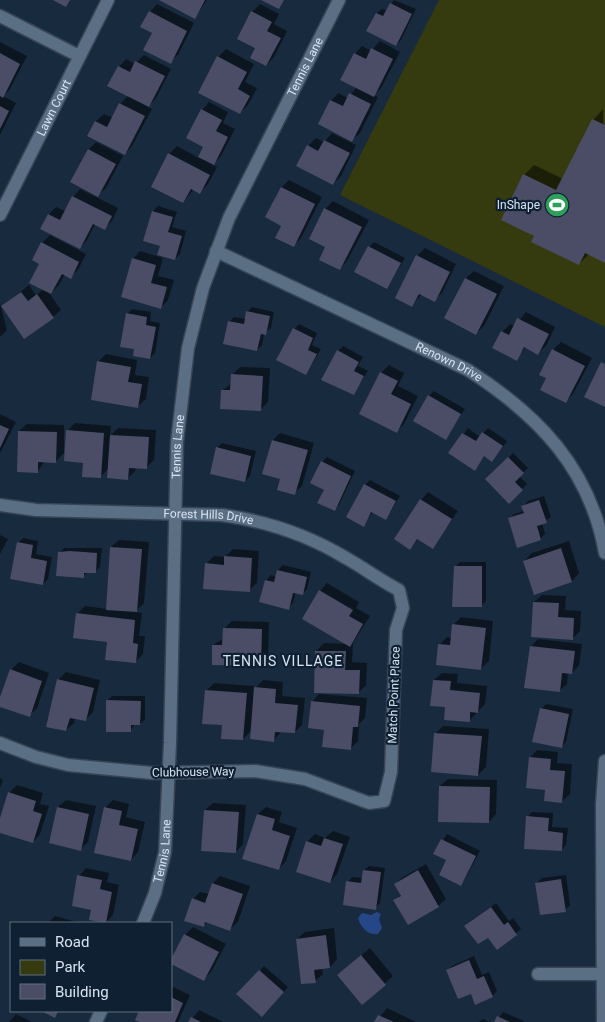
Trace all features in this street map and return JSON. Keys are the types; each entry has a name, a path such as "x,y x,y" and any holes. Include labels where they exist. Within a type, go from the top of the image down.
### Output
{"street":[{"name":"Lawn Court","path":"0,215 108,0"},
{"name":"Tennis Lane","path":"143,922 154,893 165,852 169,772 178,426 188,348 203,288 216,251 240,195 339,0"},
{"path":"0,16 80,56"},
{"name":"Renown Drive","path":"216,251 468,370 505,394 548,434 582,482 600,531 605,553"},
{"name":"Forest Hills Drive","path":"0,505 36,510 222,515 278,526 328,547 400,590"},
{"name":"Match Point Place","path":"384,801 391,772 396,630 403,608 400,590"},
{"name":"Clubhouse Way","path":"0,743 36,757 68,765 152,773 255,771 305,779 369,803 384,801"},
{"path":"603,1022 602,804 605,761"},
{"path":"538,974 604,974"}],"green space":[{"path":"439,0 605,0 605,327 340,195"}],"water":[{"path":"377,912 381,914 379,919 382,928 378,934 371,934 365,930 358,918 362,913 371,915"}],"building":[{"path":"53,0 70,0 66,7"},
{"path":"159,0 205,0 195,19"},
{"path":"261,0 284,0 279,9"},
{"path":"390,3 412,14 396,46 366,31 376,13 383,16"},
{"path":"149,11 187,31 171,64 143,50 152,33 140,27"},
{"path":"251,11 272,22 267,31 281,38 266,66 250,58 255,48 237,39"},
{"path":"371,48 393,59 374,97 340,80 354,53 366,59"},
{"path":"0,53 20,64 3,98 0,96"},
{"path":"217,56 247,72 238,89 250,96 240,114 198,93"},
{"path":"135,61 165,76 149,107 107,86 118,66 130,72"},
{"path":"349,93 371,104 352,142 318,124 330,100 343,106"},
{"path":"119,103 145,116 125,155 87,136 95,121 107,127"},
{"path":"0,106 9,111 0,129"},
{"path":"201,109 222,120 216,131 228,137 214,165 198,157 203,147 186,138"},
{"name":"InShape","path":"592,119 605,125 605,263 585,253 579,265 531,242 534,236 501,220 523,174 556,190"},
{"path":"324,140 350,153 333,185 296,166 307,145 318,151"},
{"path":"88,149 116,164 98,197 70,182"},
{"path":"168,153 210,175 200,194 191,189 183,203 151,187"},
{"path":"281,187 315,204 294,247 275,238 281,226 265,217"},
{"path":"72,196 112,216 105,230 93,224 80,249 40,229 48,214 60,220"},
{"path":"324,208 362,227 340,270 319,260 325,247 309,239"},
{"path":"152,211 173,217 168,232 182,236 175,260 157,255 160,246 143,241"},
{"path":"41,242 79,262 71,279 62,274 51,294 29,283 39,264 32,260"},
{"path":"368,246 401,263 387,289 354,272"},
{"path":"416,255 450,272 435,302 419,294 412,307 395,298"},
{"path":"132,258 156,265 151,283 167,287 161,309 121,297"},
{"path":"465,278 497,294 476,335 444,318"},
{"path":"21,292 28,301 37,294 54,318 24,339 1,306"},
{"path":"246,311 270,316 266,335 261,334 257,351 223,344 228,321 244,324"},
{"path":"126,313 147,317 146,325 156,327 150,359 133,356 134,349 120,347"},
{"path":"517,318 549,334 538,355 524,347 517,361 492,348 501,331 509,335"},
{"path":"293,328 313,338 308,350 317,354 306,375 276,360"},
{"path":"552,349 585,366 566,403 540,390 546,378 539,375"},
{"path":"337,350 359,362 354,371 364,376 354,395 321,380"},
{"path":"97,361 131,367 128,382 142,384 138,408 91,400"},
{"path":"601,362 605,364 605,407 584,397"},
{"path":"380,372 398,381 391,394 411,404 397,433 359,414"},
{"path":"231,374 263,376 261,411 220,409 221,390 230,390"},
{"path":"428,395 461,414 446,440 413,421"},
{"path":"0,425 9,429 0,448"},
{"path":"66,430 104,433 101,478 82,477 83,463 64,461"},
{"path":"18,431 57,432 56,463 38,462 38,473 17,472"},
{"path":"482,432 503,446 492,462 484,456 475,471 448,453 462,433 476,441"},
{"path":"110,435 149,437 147,469 129,468 128,480 107,478"},
{"path":"272,440 308,450 295,495 277,490 280,479 262,474"},
{"path":"216,447 251,456 245,482 210,474"},
{"path":"508,457 524,473 515,482 523,490 509,504 485,479"},
{"path":"321,461 351,476 335,511 317,503 324,490 310,483"},
{"path":"364,484 396,501 386,520 371,512 364,527 346,517"},
{"path":"420,499 452,519 433,549 417,539 410,550 394,539"},
{"path":"539,500 547,523 537,526 541,540 517,548 508,518 524,513 521,506"},
{"path":"17,542 33,545 31,558 47,561 43,585 10,579"},
{"path":"110,547 142,549 137,612 106,610"},
{"path":"561,548 572,582 534,595 523,561"},
{"path":"58,552 97,553 96,573 84,573 84,578 56,576"},
{"path":"224,556 252,558 250,592 203,589 205,563 224,565"},
{"path":"454,566 482,566 482,607 452,607"},
{"path":"277,570 307,577 303,595 293,593 289,610 259,602 265,580 274,582"},
{"path":"319,590 353,610 349,616 363,624 350,647 302,619"},
{"path":"533,602 559,603 558,617 574,618 573,640 531,637"},
{"path":"76,613 135,620 133,643 138,644 136,663 105,660 107,642 73,638"},
{"path":"452,624 486,628 481,670 436,665 438,644 450,645"},
{"path":"223,628 262,629 261,666 212,665 212,645 222,645"},
{"path":"530,646 575,651 572,674 562,673 560,692 524,688"},
{"path":"315,651 346,651 345,670 360,670 359,694 314,693"},
{"path":"10,669 42,681 30,717 0,707 0,697"},
{"path":"57,679 94,688 86,721 70,718 66,731 46,727"},
{"path":"433,680 451,681 450,690 480,693 478,713 470,712 470,722 444,720 445,707 430,706"},
{"path":"254,687 276,689 275,703 298,705 295,733 275,732 274,742 250,739"},
{"path":"205,690 247,693 243,740 221,739 222,725 202,724"},
{"path":"106,700 141,701 140,725 131,725 131,732 106,732"},
{"path":"311,701 360,706 358,727 353,727 351,750 322,747 324,730 308,728"},
{"path":"540,708 569,714 562,748 532,742"},
{"path":"434,733 482,736 478,776 431,772"},
{"path":"529,757 551,759 550,770 565,771 562,803 544,801 545,790 526,788"},
{"path":"439,786 490,787 489,823 438,822"},
{"path":"8,792 36,801 33,811 42,814 33,843 0,833 0,818"},
{"path":"57,807 89,814 81,851 49,843"},
{"path":"104,807 122,811 119,825 138,829 131,861 94,853"},
{"path":"204,810 239,812 236,853 201,851"},
{"path":"257,814 275,819 272,830 290,836 279,870 242,859"},
{"path":"526,816 549,818 548,831 563,833 562,851 524,849"},
{"path":"324,838 343,844 330,883 296,872 306,841 321,846"},
{"path":"441,839 476,856 461,886 439,875 446,860 433,854"},
{"path":"363,870 381,872 376,910 343,905 346,881 361,883"},
{"path":"418,870 439,907 408,925 393,900 401,896 394,884"},
{"path":"77,875 102,880 100,889 112,892 106,922 89,920 91,910 72,906"},
{"path":"561,879 566,912 540,915 535,883"},
{"path":"212,883 243,894 230,931 205,922 204,927 184,921 192,898 205,903"},
{"path":"491,907 504,925 508,922 517,935 497,950 488,938 478,944 464,926"},
{"path":"184,934 219,952 204,981 172,965 172,957"},
{"path":"326,935 330,968 314,970 316,983 301,984 296,939"},
{"path":"361,955 386,985 362,1005 337,975"},
{"path":"469,960 477,979 484,976 493,997 475,1005 471,994 458,999 446,970"},
{"path":"259,970 284,992 262,1017 236,994"},
{"path":"172,998 183,1003 175,1022 139,1022 135,1020 139,1012 172,1012"},
{"path":"43,1012 58,1012 55,1018"},
{"path":"378,1015 394,1022 374,1022"},
{"path":"497,1016 510,1022 494,1022"},
{"path":"191,1017 201,1022 188,1022"}],"place":[{"name":"InShape","path":"557,205"}],"district":[{"name":"TENNIS VILLAGE","path":"283,661"}]}
